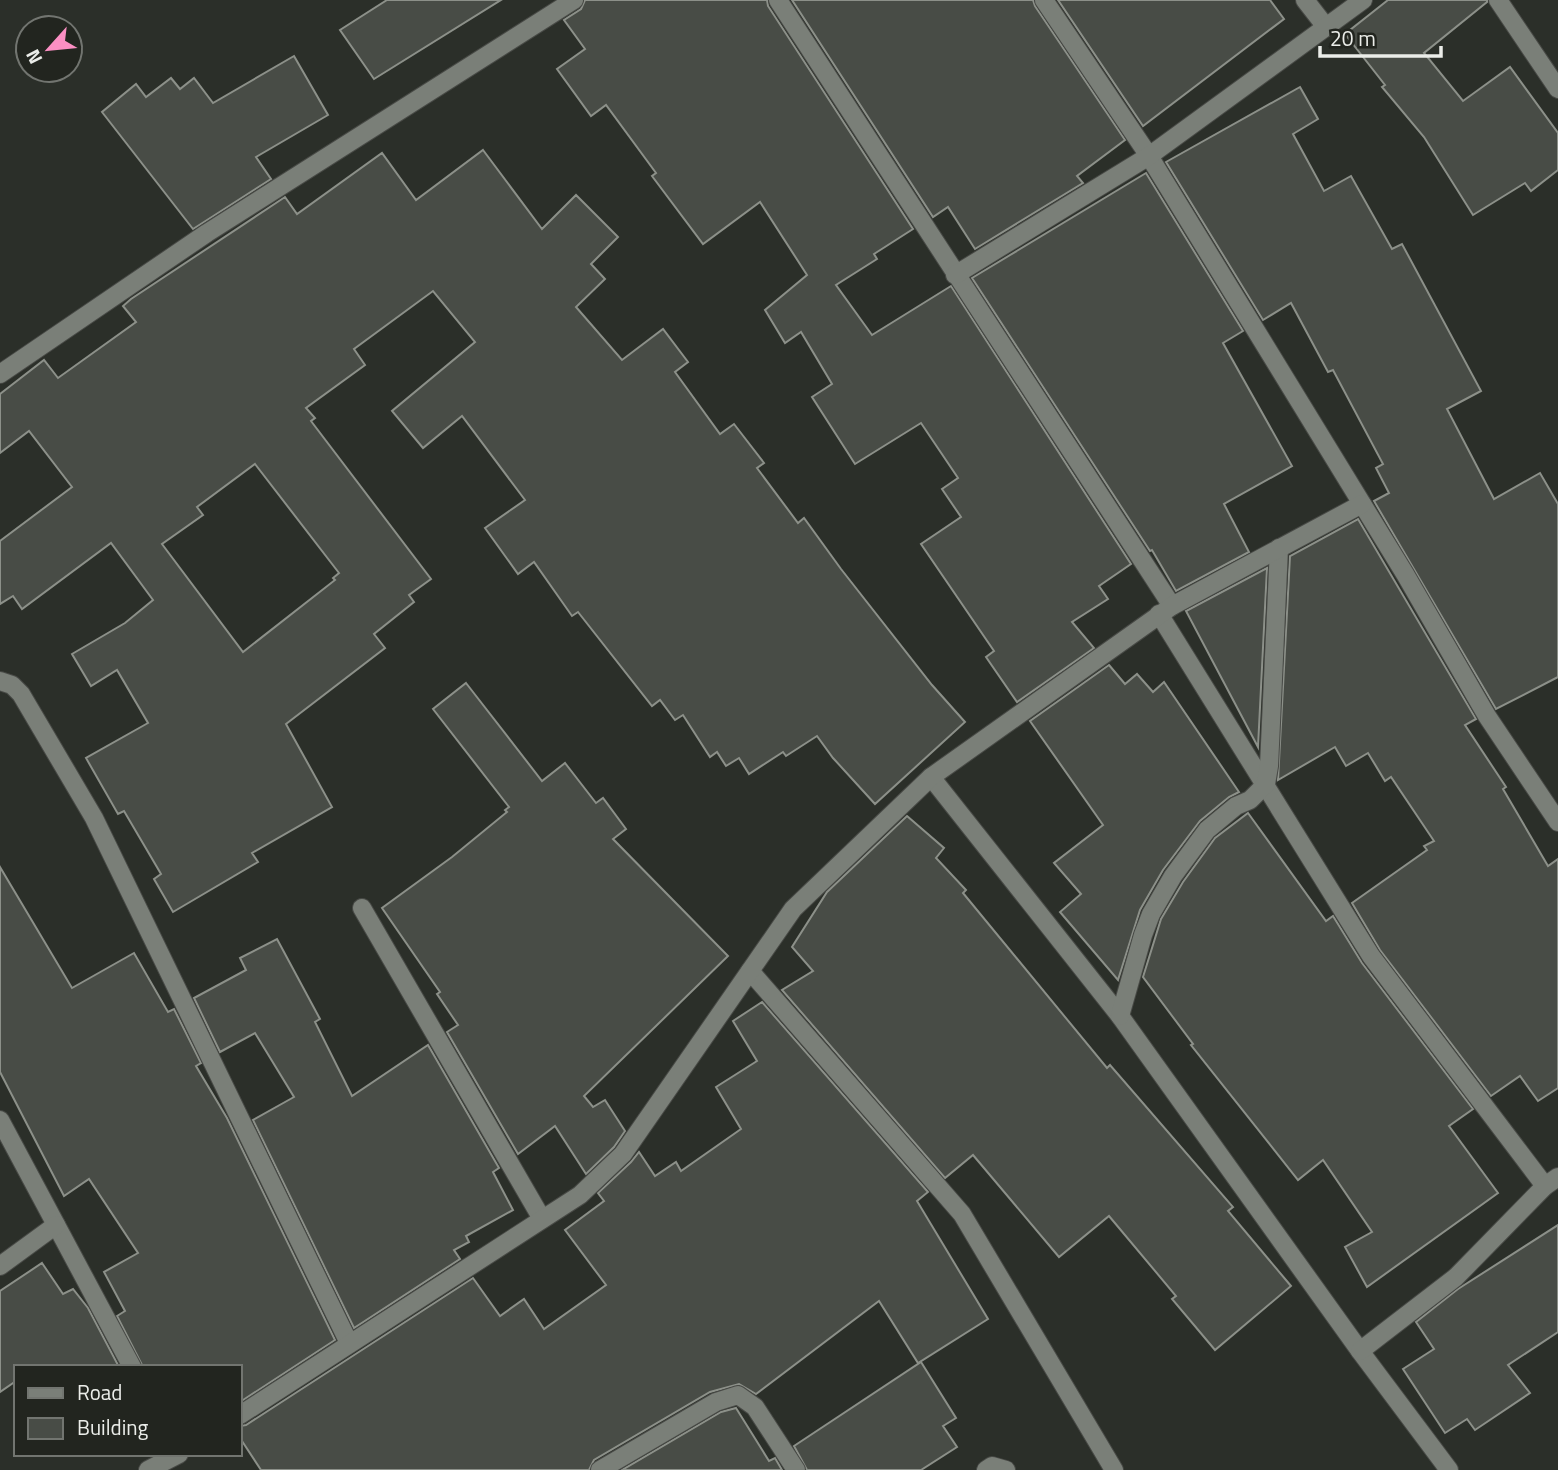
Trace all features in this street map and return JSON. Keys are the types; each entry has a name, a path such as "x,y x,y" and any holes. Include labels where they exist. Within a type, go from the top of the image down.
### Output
{"street":[{"path":"0,374 207,233 574,0"},
{"path":"778,0 1166,610 1266,783 1371,956 1551,1181 1456,1277 1360,1351"},
{"path":"1044,0 1149,156 1362,503 1487,716 1558,822"},
{"path":"1305,0 1326,27"},
{"path":"955,275 1149,156 1363,0"},
{"path":"1498,0 1558,89"},
{"path":"242,1414 580,1195 623,1154 793,909 932,776 1166,610 1362,503"},
{"path":"1121,1016 1150,914 1173,876 1207,830 1236,806 1250,800 1266,783 1279,548"},
{"path":"0,681 12,685 21,694 94,818 349,1343"},
{"path":"932,776 1121,1016 1360,1351 1449,1470"},
{"path":"362,908 542,1219"},
{"path":"750,971 962,1214 1114,1470"},
{"path":"0,1120 131,1365"},
{"path":"0,1266 56,1225"},
{"path":"600,1470 716,1402 738,1395 755,1407 796,1470"},
{"path":"148,1470 175,1456"}],"building":[{"path":"387,0 501,0 374,79 340,30"},
{"path":"585,0 767,0 768,6 913,229 874,254 877,259 836,285 872,335 951,286 1131,564 1099,586 1108,599 1072,622 1094,648 1017,702 986,657 994,651 921,544 961,517 942,489 958,478 921,423 855,464 812,397 832,384 801,332 785,343 765,310 807,275 760,202 703,244 652,176 656,173 606,105 591,116 557,69 585,49 564,20 581,9"},
{"path":"792,0 1033,0 1125,140 1077,176 1083,183 975,249 948,207 933,217"},
{"path":"1058,0 1270,0 1284,19 1143,126"},
{"path":"1388,0 1487,0 1424,53 1463,101 1510,67 1558,133 1558,170 1531,191 1525,183 1473,215 1424,137 1382,87 1385,85 1345,34"},
{"path":"294,56 328,115 256,157 271,179 193,229 102,112 136,84 146,97 171,78 180,89 194,78 213,103"},
{"path":"1300,87 1318,119 1293,134 1324,191 1351,176 1392,249 1402,244 1481,391 1447,409 1494,499 1540,473 1558,504 1558,677 1496,709 1374,501 1389,493 1376,468 1383,464 1333,370 1328,372 1291,303 1263,320 1166,162"},
{"path":"483,150 542,229 576,195 618,237 591,264 605,279 576,307 622,360 663,329 688,362 675,372 720,434 734,424 764,463 757,468 798,523 804,518 932,685 965,722 875,804 833,758 817,736 786,756 783,752 749,774 739,758 726,766 717,752 710,757 683,715 675,720 660,700 652,706 578,612 572,616 534,562 518,574 485,528 525,500 462,416 423,448 392,411 475,342 433,291 354,349 365,365 306,408 315,418 311,421 431,579 409,595 414,602 374,634 385,648 286,724 332,807 252,853 258,862 173,912 154,879 161,874 124,811 118,814 86,758 148,723 117,670 91,686 72,654 125,623 153,600 111,543 22,609 13,596 0,604 0,541 72,487 29,431 0,453 0,394 44,360 58,378 136,322 123,306 131,299 285,197 297,214 382,153 416,200","holes":["255,464 339,573 333,578 335,580 243,652 162,544 203,515 197,507"]},
{"path":"1146,173 1243,331 1223,343 1292,466 1224,504 1249,552 1176,591 1152,550 1150,551 972,278"},
{"path":"1358,519 1476,719 1465,725 1506,787 1503,789 1548,866 1558,859 1558,1088 1538,1101 1520,1076 1491,1096 1380,950 1352,903 1427,850 1424,846 1434,841 1391,777 1385,781 1368,753 1346,766 1335,747 1278,780 1290,556"},
{"path":"1267,568 1258,747 1186,611"},
{"path":"1109,665 1125,684 1137,674 1153,692 1164,682 1239,792 1200,821 1163,870 1140,910 1118,980 1060,912 1081,894 1054,863 1103,825 1030,721"},
{"path":"466,683 542,781 565,763 596,803 603,798 626,829 613,839 728,956 584,1096 593,1107 605,1100 625,1131 614,1147 586,1174 555,1126 518,1154 447,1032 458,1025 437,994 440,992 382,908 452,857 507,812 505,810 509,807 433,709"},
{"path":"1248,813 1326,921 1333,916 1362,963 1473,1109 1449,1126 1498,1193 1367,1287 1345,1247 1372,1232 1323,1160 1298,1180 1191,1045 1193,1044 1143,977 1161,919 1183,882 1215,838"},
{"path":"907,816 944,848 936,858 966,890 963,893 1107,1068 1110,1065 1233,1207 1228,1211 1291,1286 1215,1350 1172,1299 1176,1296 1109,1216 1059,1257 973,1155 945,1178 782,990 813,971 792,947 827,892"},
{"path":"0,867 72,988 134,953 168,1012 174,1009 201,1063 196,1066 227,1118 335,1340 242,1401 242,1365 142,1365 117,1316 125,1311 104,1272 138,1253 89,1179 64,1196 0,1072"},
{"path":"277,939 320,1019 315,1022 352,1096 428,1045 499,1168 493,1172 513,1210 466,1236 469,1242 454,1250 460,1259 354,1328 253,1120 294,1097 255,1033 220,1052 194,998 246,970 240,958"},
{"path":"762,1002 928,1192 917,1201 988,1319 918,1363 879,1301 756,1394 739,1384 710,1392 594,1460 589,1470 261,1470 242,1441 242,1426 473,1278 500,1316 524,1299 544,1329 606,1285 565,1230 604,1201 598,1193 639,1152 655,1176 676,1162 681,1171 741,1129 716,1087 757,1061 733,1021"},
{"path":"1558,1225 1558,1332 1508,1365 1530,1393 1475,1430 1467,1419 1445,1433 1403,1369 1434,1349 1416,1322 1458,1289"},
{"path":"42,1263 63,1294 73,1289 88,1308 118,1365 14,1365 14,1382 0,1392 0,1291"},
{"path":"921,1362 956,1418 943,1426 957,1447 921,1470 807,1470 794,1446"},
{"path":"736,1408 769,1461 775,1458 782,1470 622,1470 721,1412"}]}
